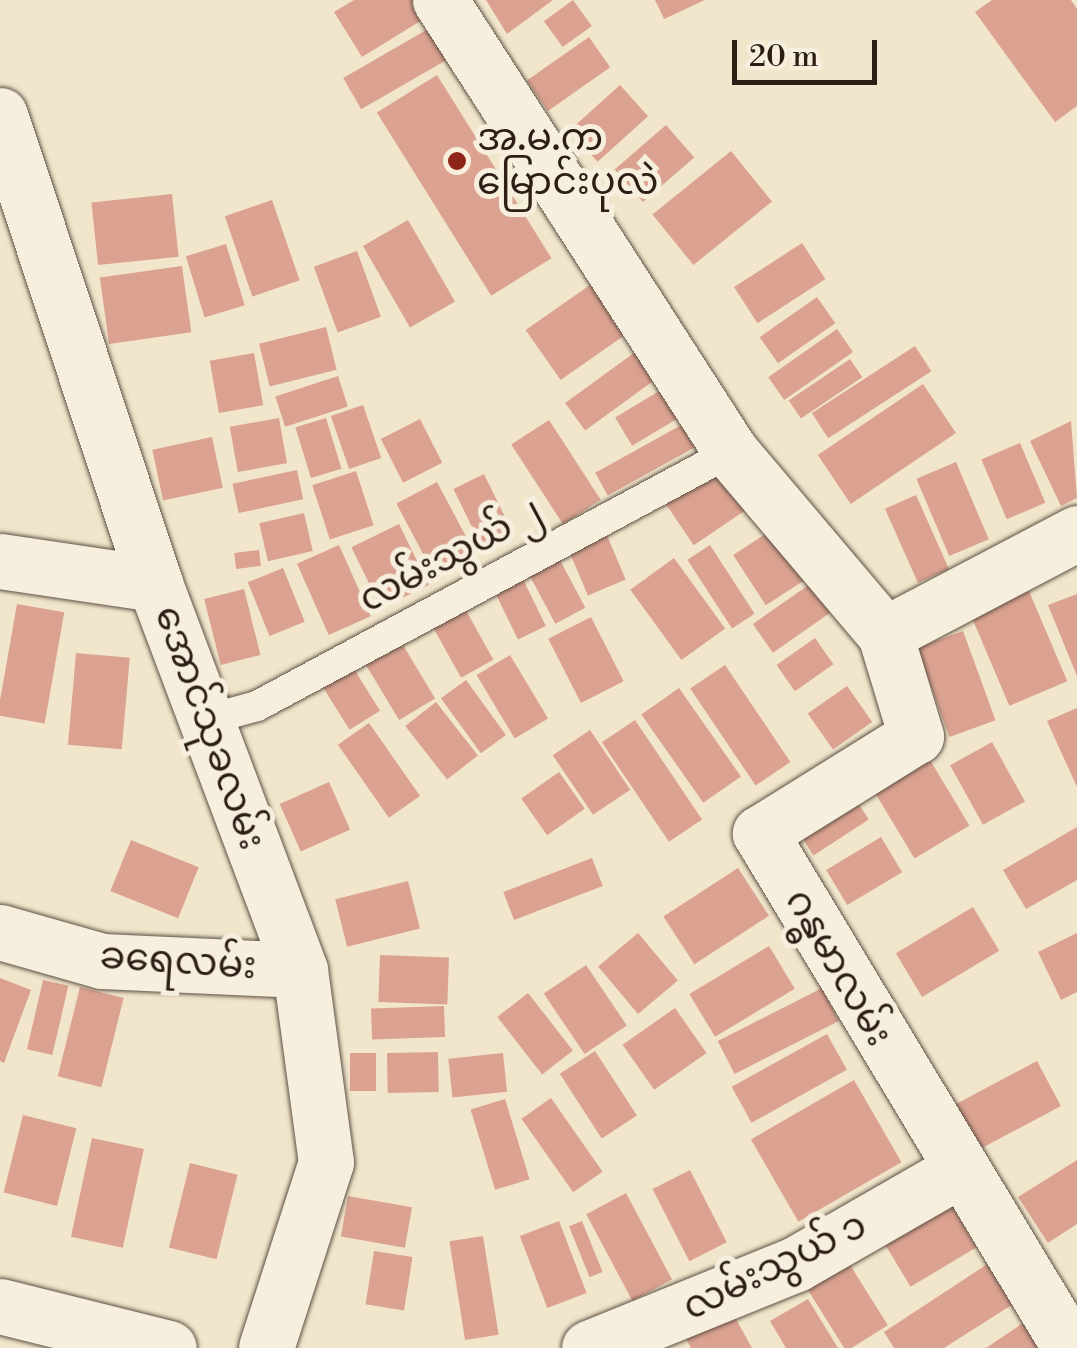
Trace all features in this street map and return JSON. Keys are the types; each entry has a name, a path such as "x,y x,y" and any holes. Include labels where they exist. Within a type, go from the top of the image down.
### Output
{"street":[{"name":"ဂန္ဓမာလမ်း","path":"440,0 731,452 885,634 916,736 760,833 956,1172 1070,1348"},
{"name":"အောင်သုခလမ်း","path":"0,115 14,200 300,970 326,1162 266,1348"},
{"path":"885,634 1077,534"},
{"path":"0,561 155,584"},
{"name":"ခရေလမ်း","path":"0,932 102,961 300,970"},
{"name":"လမ်းသွယ် ၁","path":"589,1348 796,1264 956,1172"},
{"path":"0,1306 169,1348"}],"lane":[{"name":"လမ်းသွယ် ၂","path":"206,720 257,706 731,452"}],"building":[{"path":"354,0 435,0 440,9 362,57 334,12"},
{"path":"486,0 553,0 507,34"},
{"path":"573,0 592,26 563,47 544,21"},
{"path":"655,0 705,0 664,19"},
{"path":"992,0 1071,0 1077,9 1077,106 1055,122 975,12"},
{"path":"435,25 453,56 361,109 343,78"},
{"path":"589,37 610,67 548,111 527,81"},
{"path":"437,75 551,258 491,296 377,113"},
{"path":"620,85 648,116 598,162 569,131"},
{"path":"666,125 694,157 643,202 615,170"},
{"path":"731,151 772,202 693,265 653,215"},
{"path":"172,194 179,257 98,265 91,202"},
{"path":"272,200 300,280 252,297 225,216"},
{"path":"408,220 455,301 410,327 363,246"},
{"path":"802,243 825,279 757,323 734,287"},
{"path":"226,244 245,305 205,317 186,256"},
{"path":"357,251 381,317 338,333 314,267"},
{"path":"182,266 191,332 109,344 100,278"},
{"path":"610,271 645,321 561,380 526,330"},
{"path":"817,297 835,323 778,363 760,337"},
{"path":"326,327 337,370 270,386 259,344"},
{"path":"837,329 853,352 784,400 768,377"},
{"path":"915,346 931,371 828,438 812,413"},
{"path":"638,350 658,378 585,430 565,403"},
{"path":"254,353 263,405 219,413 210,361"},
{"path":"850,359 862,377 801,419 789,400"},
{"path":"338,376 348,406 285,427 275,396"},
{"path":"676,381 693,409 632,446 615,418"},
{"path":"923,384 956,433 851,504 818,455"},
{"path":"363,405 381,458 349,469 331,416"},
{"path":"279,418 287,463 238,472 230,427"},
{"path":"326,418 341,469 311,478 295,427"},
{"path":"694,418 707,441 608,496 595,473"},
{"path":"420,419 442,463 403,483 381,439"},
{"path":"549,420 601,500 563,524 511,445"},
{"path":"1071,421 1077,498 1061,506 1030,441"},
{"path":"212,437 223,488 163,501 152,450"},
{"path":"1020,443 1045,503 1007,519 981,459"},
{"path":"724,456 756,503 694,545 662,498"},
{"path":"956,462 989,539 949,556 916,479"},
{"path":"297,470 303,499 239,513 232,484"},
{"path":"356,471 374,525 330,539 312,485"},
{"path":"484,474 514,536 484,551 453,489"},
{"path":"437,482 476,555 435,577 396,504"},
{"path":"916,495 949,569 918,583 885,509"},
{"path":"304,513 313,551 268,561 259,523"},
{"path":"399,524 429,585 381,608 351,547"},
{"path":"781,524 814,574 766,605 733,555"},
{"path":"603,526 626,579 588,595 565,542"},
{"path":"339,545 371,616 329,635 297,564"},
{"path":"552,545 585,608 555,624 522,561"},
{"path":"710,545 755,614 732,628 687,560"},
{"path":"259,550 261,566 236,569 234,553"},
{"path":"674,558 725,628 681,660 630,590"},
{"path":"283,568 305,622 269,636 248,582"},
{"path":"520,573 546,626 518,640 492,587"},
{"path":"820,577 840,606 773,653 753,624"},
{"path":"244,589 260,655 221,665 204,599"},
{"path":"1029,591 1067,681 1009,706 971,616"},
{"path":"1077,594 1077,676 1048,605"},
{"path":"458,596 493,660 461,678 426,614"},
{"path":"17,604 64,612 45,724 0,716"},
{"path":"591,617 624,681 581,703 548,639"},
{"path":"963,631 995,720 949,737 917,648"},
{"path":"397,635 435,698 399,720 361,657"},
{"path":"815,638 833,664 795,691 776,665"},
{"path":"76,653 130,658 122,749 68,745"},
{"path":"344,653 380,711 350,730 313,672"},
{"path":"510,655 548,718 515,739 477,675"},
{"path":"725,665 790,762 756,785 690,688"},
{"path":"466,680 506,735 481,753 441,698"},
{"path":"847,686 872,722 833,750 808,714"},
{"path":"679,688 741,776 703,803 641,714"},
{"path":"436,702 478,756 447,780 405,726"},
{"path":"1077,708 1077,787 1047,721"},
{"path":"635,720 702,819 669,842 602,742"},
{"path":"369,723 420,796 389,818 338,745"},
{"path":"590,730 630,790 593,815 553,755"},
{"path":"992,742 1025,801 983,825 950,765"},
{"path":"921,745 969,826 915,859 866,778"},
{"path":"559,772 585,809 547,835 521,798"},
{"path":"329,782 350,830 301,851 280,804"},
{"path":"847,786 869,820 813,855 792,822"},
{"path":"1077,827 1077,880 1026,909 1003,870"},
{"path":"881,837 902,872 847,905 826,870"},
{"path":"131,840 199,867 178,918 110,891"},
{"path":"592,858 603,886 514,920 503,892"},
{"path":"738,868 769,916 694,964 663,916"},
{"path":"408,881 420,929 347,947 335,899"},
{"path":"973,907 999,951 922,997 896,953"},
{"path":"638,933 678,980 638,1014 598,966"},
{"path":"1077,933 1077,992 1061,1000 1038,952"},
{"path":"769,946 795,989 715,1037 689,994"},
{"path":"380,955 449,957 447,1004 378,1002"},
{"path":"586,965 627,1026 585,1054 544,994"},
{"path":"0,978 31,990 4,1063 0,1061"},
{"path":"43,980 68,986 52,1055 27,1049"},
{"path":"80,987 124,998 101,1087 58,1076"},
{"path":"822,988 839,1021 735,1074 718,1041"},
{"path":"528,993 573,1051 542,1075 497,1017"},
{"path":"444,1006 445,1037 372,1040 371,1009"},
{"path":"675,1008 707,1053 654,1090 623,1045"},
{"path":"827,1034 847,1070 752,1123 732,1087"},
{"path":"595,1051 637,1116 602,1138 560,1074"},
{"path":"438,1052 439,1092 388,1093 387,1053"},
{"path":"350,1053 376,1053 376,1091 350,1091"},
{"path":"503,1053 507,1092 452,1098 448,1059"},
{"path":"1037,1061 1061,1106 974,1152 950,1107"},
{"path":"854,1080 902,1162 798,1222 751,1140"},
{"path":"551,1098 603,1172 573,1192 522,1119"},
{"path":"505,1099 530,1179 495,1190 471,1110"},
{"path":"23,1115 76,1128 57,1206 4,1193"},
{"path":"92,1138 144,1149 123,1248 71,1237"},
{"path":"1077,1160 1077,1224 1048,1243 1018,1197"},
{"path":"190,1163 238,1175 216,1259 169,1247"},
{"path":"690,1170 727,1242 689,1261 653,1189"},
{"path":"941,1188 977,1247 911,1287 875,1228"},
{"path":"626,1193 672,1280 632,1301 586,1214"},
{"path":"348,1196 412,1207 405,1248 341,1236"},
{"path":"559,1221 587,1293 547,1308 520,1236"},
{"path":"582,1221 603,1272 590,1277 569,1226"},
{"path":"483,1236 499,1335 465,1340 449,1241"},
{"path":"374,1251 413,1257 404,1310 366,1304"},
{"path":"847,1260 888,1325 851,1348 844,1348 805,1286"},
{"path":"992,1261 1018,1301 944,1348 894,1348 884,1332"},
{"path":"808,1299 838,1348 786,1348 770,1321"},
{"path":"732,1312 752,1348 691,1348 686,1339"},
{"path":"1026,1321 1045,1348 986,1348"}],"place":[{"name":"အ.မ.က မြောင်းပုလဲ","path":"457,161"}]}
